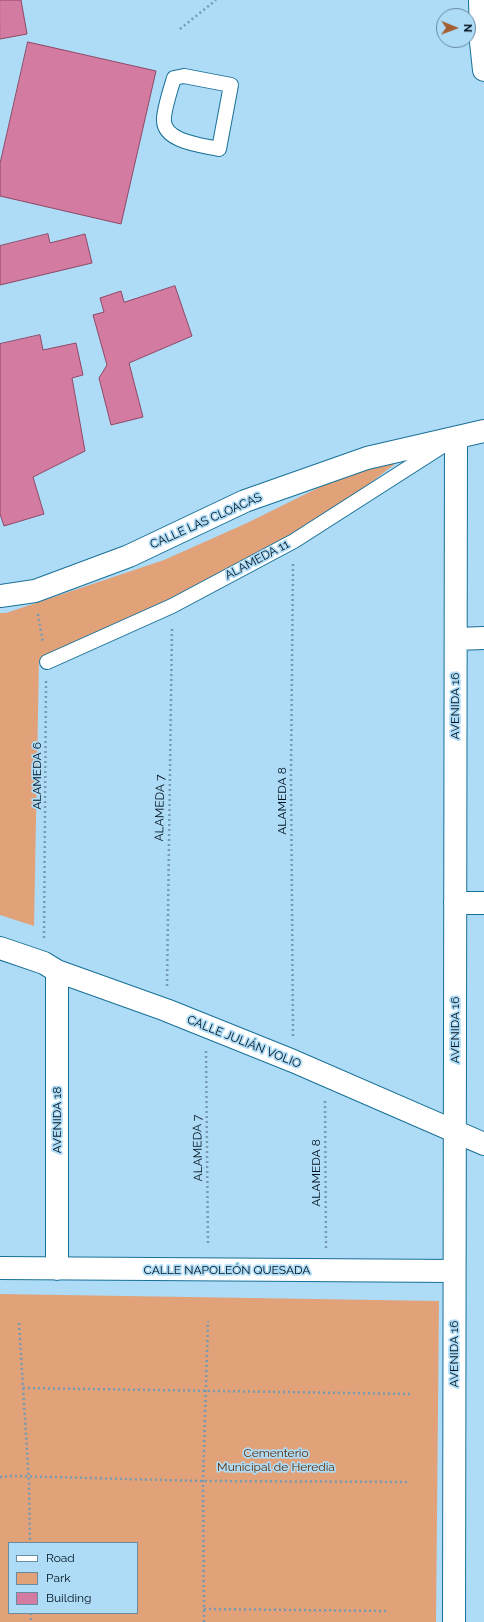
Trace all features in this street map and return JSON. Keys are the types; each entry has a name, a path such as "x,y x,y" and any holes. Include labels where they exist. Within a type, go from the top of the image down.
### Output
{"street":[{"path":"480,0 481,42 484,70"},
{"name":"CALLE LAS CLOACAS","path":"0,596 34,591 129,556 245,501 367,458 484,431"},
{"name":"AVENIDA 16","path":"454,1622 456,438"},
{"path":"456,639 484,638"},
{"path":"455,904 484,903"},
{"name":"CALLE JULIÁN VOLIO","path":"0,948 166,1010 293,1062 484,1144"},
{"name":"AVENIDA 18","path":"51,967 57,1269"},
{"name":"CALLE NAPOLEÓN QUESADA","path":"0,1268 454,1271"}],"lane":[{"path":"184,76 195,77 231,85 219,149 175,138 167,131 164,120 174,78 184,76"},
{"name":"ALAMEDA 11","path":"47,662 172,606 294,541 456,438"}],"path":[{"path":"180,29 216,0"},
{"name":"ALAMEDA 8","path":"293,1062 291,774 294,541"},
{"name":"ALAMEDA 6","path":"34,591 47,662 51,967"},
{"name":"ALAMEDA 7","path":"166,1010 172,606"},
{"name":"ALAMEDA 7","path":"206,1027 209,1270"},
{"name":"ALAMEDA 8","path":"325,1076 326,1270"},
{"path":"204,1622 203,1481 208,1321"},
{"path":"19,1323 28,1476 30,1542"},
{"path":"23,1388 412,1394"},
{"path":"0,1477 28,1476 203,1481 409,1482"},
{"path":"204,1609 389,1611"}],"green space":[{"path":"404,457 352,497 288,537 165,605 39,660 34,926 0,915 0,613 6,613 164,560 247,523 326,484"},
{"name":"Cementerio Municipal de Heredia","path":"0,1294 439,1301 436,1622 0,1622"}],"building":[{"path":"0,0 21,0 27,34 0,39"},
{"path":"28,42 156,71 121,224 0,196 0,164"},
{"path":"48,234 50,243 85,234 92,263 0,285 0,246"},
{"path":"175,286 192,336 129,363 143,417 111,425 99,378 107,365 93,315 104,312 100,298 121,291 124,302"},
{"path":"40,335 43,350 76,343 83,375 72,378 85,451 33,477 44,514 4,526 0,514 0,344"}]}
